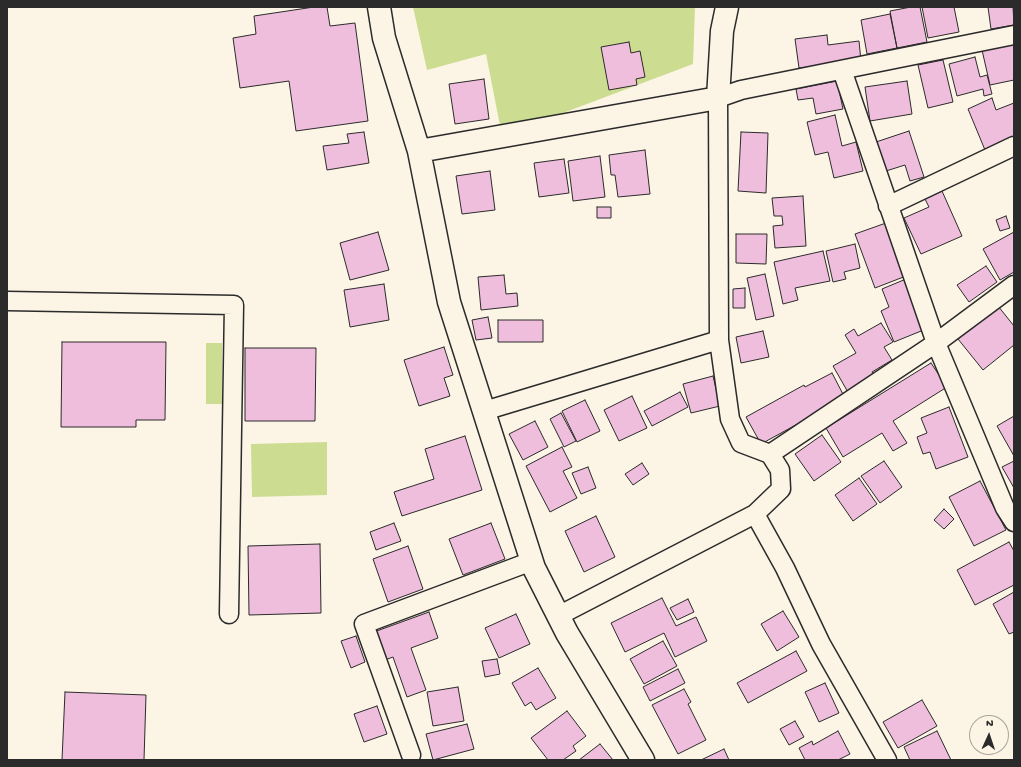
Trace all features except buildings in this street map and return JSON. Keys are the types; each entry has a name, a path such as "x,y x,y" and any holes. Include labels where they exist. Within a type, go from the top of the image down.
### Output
{"street":[{"path":"379,7 384,38 419,151 449,302 532,561 567,634 643,760"},
{"path":"558,616 756,514 781,489 780,470 770,454 741,442 730,420 719,340 718,98 722,31 727,7"},
{"path":"419,151 718,98 741,90 1014,35"},
{"path":"842,70 936,343 1006,508 1014,522"},
{"path":"888,206 1014,146"},
{"path":"770,454 936,343 1014,286"},
{"path":"7,301 234,305 229,614"},
{"path":"484,411 719,340"},
{"path":"756,514 821,644 887,760"},
{"path":"411,756 364,624 532,561"}],"green space":[{"path":"413,7 695,7 693,64 502,136 486,54 427,70"},
{"path":"206,343 222,343 222,404 206,404"},
{"path":"327,442 327,495 252,497 251,444"}]}
